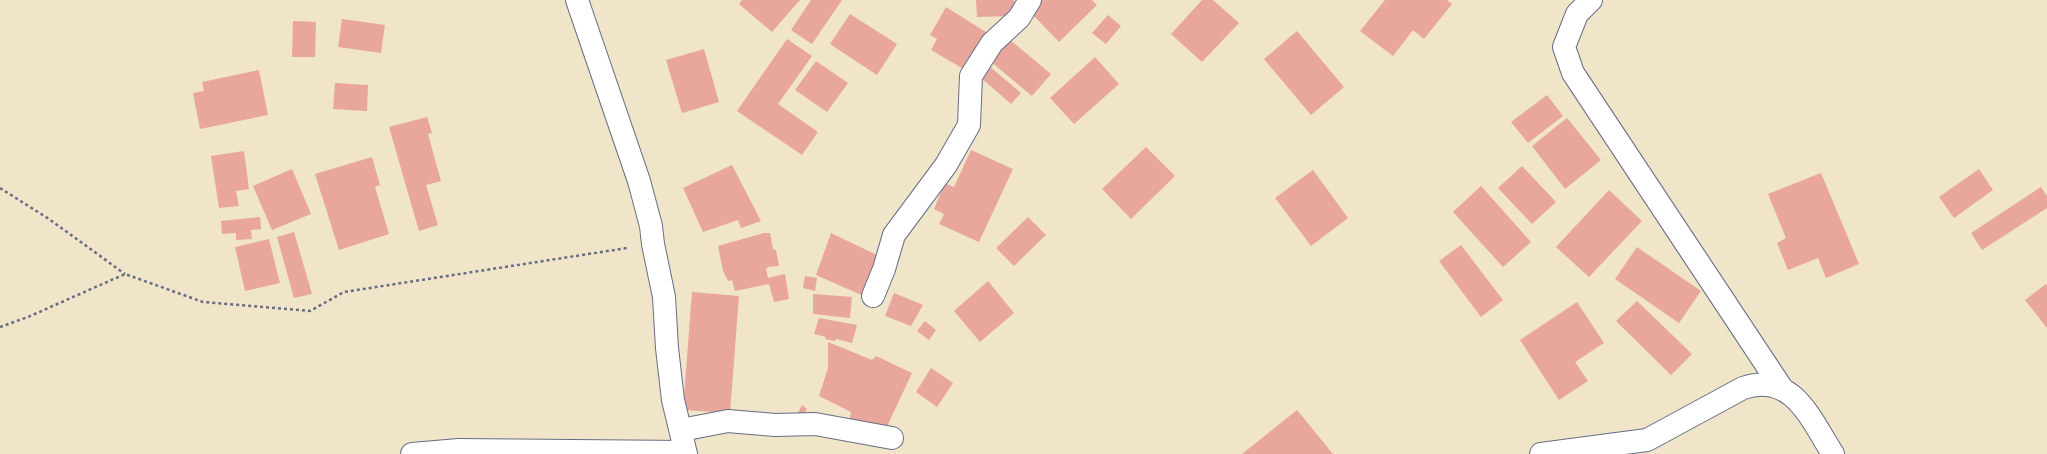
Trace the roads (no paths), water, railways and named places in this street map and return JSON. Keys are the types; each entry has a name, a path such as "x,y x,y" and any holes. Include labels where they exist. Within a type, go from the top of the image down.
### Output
{"street":[{"path":"412,454 458,450 686,453 673,400 667,348 664,297 653,244 651,226 639,181 577,0"},
{"path":"873,296 884,269 894,235 946,165 969,125 971,76 992,43 1019,18 1030,0"},
{"path":"1591,0 1577,14 1564,47 1573,73 1781,387"},
{"path":"1541,454 1647,440 1743,388 1756,384 1769,384 1781,387 1792,394 1833,454"},
{"path":"681,430 728,421 775,424 815,424 892,438"}]}
